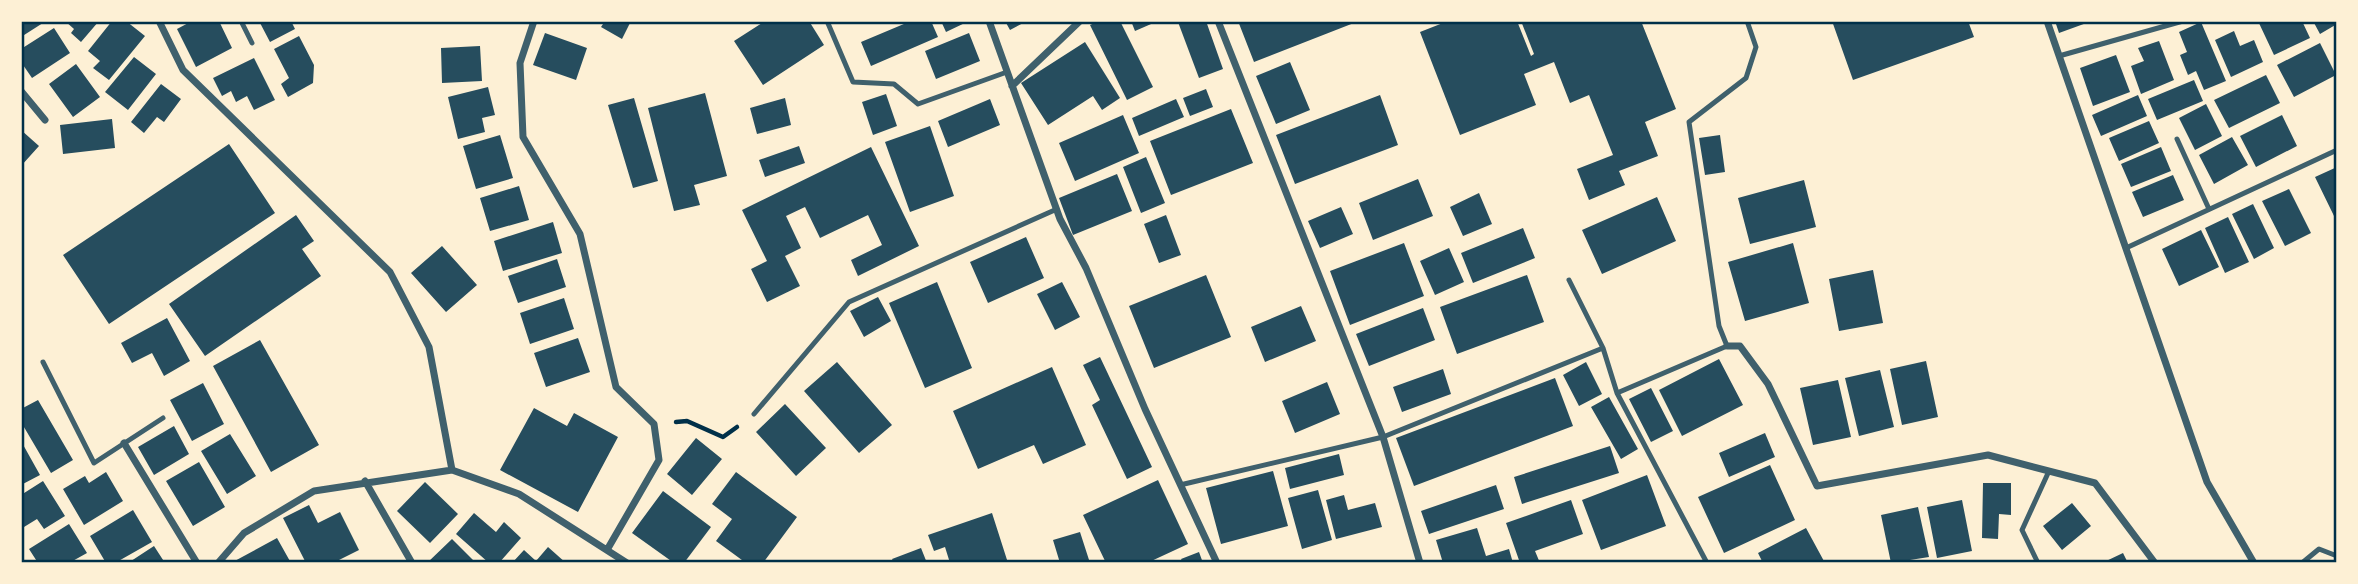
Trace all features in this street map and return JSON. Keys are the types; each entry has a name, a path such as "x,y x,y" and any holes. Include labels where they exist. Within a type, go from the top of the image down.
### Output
{"street":[{"path":"159,21 183,70 390,272 429,347 452,470"},
{"path":"534,21 520,63 523,138 580,234 616,387 654,424 659,460 607,550"},
{"path":"989,21 1057,209 1217,563"},
{"path":"1012,86 1080,21"},
{"path":"1218,21 1384,437 1420,563"},
{"path":"2047,21 2207,482 2254,563"},
{"path":"21,91 45,120"},
{"path":"1727,346 1740,346 1768,384 1817,486 1988,456 2095,483 2155,563"},
{"path":"124,443 197,563"},
{"path":"218,563 244,533 314,491 365,481 452,470 519,494 627,563"},
{"path":"365,481 412,563"}],"lane":[{"path":"242,21 252,43"},
{"path":"827,21 853,82 894,84 918,104 1007,72"},
{"path":"1617,393 1727,346 1719,326 1689,122 1746,78 1756,47 1747,21"},
{"path":"2059,57 2183,21"},
{"path":"2177,139 2209,209"},
{"path":"2126,248 2337,150"},
{"path":"754,414 849,302 1057,209"},
{"path":"1569,280 1603,348 1617,393 1707,563"},
{"path":"1180,485 1384,437 1603,348"},
{"path":"43,362 94,463 163,418"},
{"path":"2038,563 2022,530 2049,471"},
{"path":"2302,563 2319,549 2337,556"}],"path":[{"path":"654,424 687,421 723,437 754,414"}],"building":[{"path":"21,21 46,21 21,37"},
{"path":"65,21 99,21 81,42 71,33 74,29"},
{"path":"112,21 126,21 145,36 109,80 93,68 100,61 88,51"},
{"path":"192,21 219,21 232,48 196,67 177,29"},
{"path":"259,21 291,21 295,29 270,42"},
{"path":"605,21 631,21 622,39 601,27"},
{"path":"765,21 809,21 824,45 763,85 734,41"},
{"path":"911,21 931,21 938,37 871,66 861,42"},
{"path":"941,21 969,21 946,32"},
{"path":"1005,21 1027,21 1010,30"},
{"path":"1099,21 1120,21 1153,87 1127,100 1090,25"},
{"path":"1131,21 1158,21 1135,31"},
{"path":"1206,21 1223,69 1199,78 1178,22"},
{"path":"1238,21 1359,21 1254,62"},
{"path":"1448,21 1517,21 1531,56 1534,54 1521,21 1641,21 1676,109 1645,122 1658,156 1619,171 1625,185 1589,200 1577,169 1613,155 1589,95 1570,103 1554,62 1524,74 1536,105 1460,135 1420,32"},
{"path":"1832,21 1968,21 1974,37 1853,80"},
{"path":"2055,21 2092,21 2059,33"},
{"path":"2258,21 2302,21 2310,38 2274,55"},
{"path":"2313,21 2337,21 2337,24 2320,34"},
{"path":"2201,22 2226,81 2204,90 2196,71 2188,75 2180,55 2187,52 2179,32"},
{"path":"54,28 70,53 32,78 21,62 21,49"},
{"path":"2234,31 2240,46 2254,40 2263,62 2231,77 2215,40"},
{"path":"545,33 587,48 576,80 533,65"},
{"path":"969,33 980,61 936,79 925,51"},
{"path":"299,36 314,65 313,83 288,97 281,84 289,78 274,49"},
{"path":"2159,41 2174,80 2141,94 2131,66 2144,61 2138,48"},
{"path":"1085,42 1120,98 1102,110 1093,96 1048,125 1021,83"},
{"path":"2320,43 2336,75 2294,97 2277,65"},
{"path":"480,46 482,81 442,83 441,48"},
{"path":"2116,55 2130,92 2093,106 2080,68"},
{"path":"134,57 156,74 128,110 105,92"},
{"path":"254,58 275,100 254,110 247,96 236,102 231,91 222,96 213,78"},
{"path":"1290,62 1310,110 1276,124 1256,76"},
{"path":"76,64 100,97 73,117 49,84"},
{"path":"2266,75 2280,103 2229,128 2214,100"},
{"path":"2194,80 2203,101 2157,120 2148,99"},
{"path":"161,84 181,99 164,122 157,117 144,133 131,122"},
{"path":"488,87 495,115 482,118 485,132 458,139 448,97"},
{"path":"1206,89 1213,107 1190,116 1183,98"},
{"path":"705,93 727,176 694,185 700,205 674,211 648,108"},
{"path":"886,94 897,126 873,135 862,102"},
{"path":"1380,95 1398,145 1295,184 1276,135"},
{"path":"2138,95 2147,116 2101,136 2092,115"},
{"path":"634,98 658,181 633,188 608,105"},
{"path":"785,98 791,125 757,134 750,108"},
{"path":"990,99 1000,125 948,147 938,121"},
{"path":"1176,99 1184,117 1139,136 1132,118"},
{"path":"2206,104 2222,136 2195,150 2179,118"},
{"path":"1231,109 1253,163 1171,195 1150,141"},
{"path":"1123,115 1139,153 1075,181 1059,143"},
{"path":"2282,115 2297,146 2256,167 2240,136"},
{"path":"112,119 115,148 63,154 60,125"},
{"path":"2149,121 2159,143 2119,161 2109,138"},
{"path":"930,126 954,196 910,212 885,142"},
{"path":"21,130 39,146 21,166"},
{"path":"500,135 513,178 476,189 463,146"},
{"path":"1720,135 1725,172 1705,175 1699,138"},
{"path":"2232,137 2248,165 2214,184 2199,155"},
{"path":"229,144 275,213 109,324 63,255"},
{"path":"799,146 805,163 765,177 759,160"},
{"path":"871,147 919,246 858,276 851,260 882,245 868,215 820,238 805,207 786,216 801,248 785,256 800,286 767,302 751,269 767,261 742,210"},
{"path":"2161,147 2171,171 2131,187 2121,164"},
{"path":"1146,157 1165,203 1141,213 1123,167"},
{"path":"2337,167 2337,215 2334,216 2315,177"},
{"path":"1117,174 1132,211 1073,235 1059,198"},
{"path":"2173,175 2184,200 2143,217 2132,192"},
{"path":"1418,179 1433,216 1373,240 1359,203"},
{"path":"1804,180 1816,227 1750,244 1738,198"},
{"path":"519,186 529,220 490,231 480,198"},
{"path":"2289,189 2311,233 2285,246 2262,201"},
{"path":"1479,193 1492,224 1463,236 1450,207"},
{"path":"1657,197 1676,241 1602,274 1582,230"},
{"path":"2253,204 2274,248 2254,259 2232,214"},
{"path":"1341,207 1353,234 1320,248 1308,221"},
{"path":"296,215 314,241 302,249 321,276 205,356 169,304"},
{"path":"1166,215 1181,255 1159,263 1144,224"},
{"path":"2228,217 2249,262 2225,273 2205,228"},
{"path":"553,222 562,253 503,271 494,241"},
{"path":"1523,228 1535,258 1473,283 1461,253"},
{"path":"2201,230 2219,267 2179,286 2162,249"},
{"path":"1026,237 1044,278 988,303 970,262"},
{"path":"1404,243 1424,296 1350,325 1330,271"},
{"path":"1793,243 1809,303 1745,321 1728,262"},
{"path":"442,246 477,285 446,312 411,273"},
{"path":"1449,248 1464,282 1435,295 1420,261"},
{"path":"557,259 566,287 518,303 508,276"},
{"path":"1873,270 1883,323 1839,331 1829,279"},
{"path":"1206,275 1231,337 1154,368 1129,306"},
{"path":"1527,275 1544,322 1457,354 1440,307"},
{"path":"937,282 972,368 925,388 889,303"},
{"path":"1062,282 1080,317 1055,330 1037,294"},
{"path":"878,297 891,321 864,337 850,311"},
{"path":"564,298 574,329 530,344 520,313"},
{"path":"1301,306 1316,341 1265,362 1251,327"},
{"path":"1423,308 1435,340 1369,366 1356,334"},
{"path":"167,318 190,361 164,376 152,353 132,363 121,343"},
{"path":"578,338 590,372 546,387 534,353"},
{"path":"260,340 319,445 271,472 213,366"},
{"path":"1100,357 1152,467 1127,479 1092,405 1100,400 1083,365"},
{"path":"1719,359 1743,405 1682,436 1659,390"},
{"path":"1926,361 1938,417 1902,425 1890,369"},
{"path":"837,362 892,425 859,453 804,391"},
{"path":"1586,362 1602,394 1579,406 1563,375"},
{"path":"1052,367 1086,445 1043,464 1034,445 978,469 953,411"},
{"path":"1443,369 1451,394 1402,412 1393,387"},
{"path":"1880,370 1894,427 1859,436 1845,378"},
{"path":"1555,378 1573,426 1414,486 1396,438"},
{"path":"1838,380 1851,437 1813,445 1800,388"},
{"path":"1327,382 1340,414 1295,433 1282,401"},
{"path":"203,383 224,424 192,441 170,400"},
{"path":"1651,388 1673,431 1651,442 1629,399"},
{"path":"1609,397 1638,449 1621,459 1591,407"},
{"path":"38,400 73,460 51,473 21,422 21,409"},
{"path":"785,404 826,448 796,476 756,432"},
{"path":"534,408 567,426 574,413 618,437 578,512 500,470"},
{"path":"174,426 189,454 154,475 138,447"},
{"path":"1765,433 1775,457 1729,477 1719,453"},
{"path":"230,434 256,476 227,494 201,451"},
{"path":"696,438 722,459 692,495 667,474"},
{"path":"21,441 40,475 21,485"},
{"path":"1610,446 1619,473 1522,504 1514,477"},
{"path":"1339,454 1344,475 1290,489 1285,468"},
{"path":"199,462 225,507 193,526 166,481"},
{"path":"1770,465 1795,520 1724,553 1698,497"},
{"path":"1273,471 1288,526 1221,544 1206,488"},
{"path":"106,472 123,501 84,525 63,489 85,476 89,483"},
{"path":"736,472 797,517 763,563 746,563 716,541 732,519 712,504"},
{"path":"1647,475 1666,526 1601,550 1582,500"},
{"path":"1158,480 1188,544 1147,563 1106,563 1083,515"},
{"path":"43,481 65,516 44,529 37,519 24,527 21,521 21,495"},
{"path":"425,482 458,514 430,543 397,511"},
{"path":"1983,483 2011,483 2011,515 1999,514 1998,539 1982,538"},
{"path":"1496,485 1504,509 1429,534 1421,511"},
{"path":"1318,490 1332,540 1302,549 1288,498"},
{"path":"663,491 711,527 684,563 674,563 632,533"},
{"path":"1344,495 1348,510 1375,503 1382,527 1336,539 1326,500"},
{"path":"1571,500 1583,534 1535,551 1540,563 1520,563 1506,523"},
{"path":"1962,500 1972,551 1937,558 1927,507"},
{"path":"2072,503 2091,526 2062,550 2043,526"},
{"path":"309,505 318,523 340,512 359,550 333,563 306,563 283,518"},
{"path":"1918,507 1929,557 1891,563 1881,515"},
{"path":"133,510 152,542 115,563 106,563 90,536"},
{"path":"474,513 496,532 504,522 521,538 499,563 489,563 456,534"},
{"path":"992,513 1008,563 950,563 945,547 934,551 928,535"},
{"path":"69,524 87,553 69,563 38,563 29,549"},
{"path":"1477,528 1486,556 1509,549 1513,563 1443,563 1436,540"},
{"path":"1806,528 1825,563 1763,563 1758,553"},
{"path":"1080,532 1090,563 1060,563 1053,540"},
{"path":"277,538 291,563 231,563"},
{"path":"452,539 476,563 427,563"},
{"path":"154,546 165,563 128,563"},
{"path":"548,547 566,563 512,563 524,550 536,561"},
{"path":"921,548 927,563 894,563 892,559"},
{"path":"1199,552 1203,563 1183,563 1181,559"},
{"path":"2123,553 2128,563 2102,563"}]}
